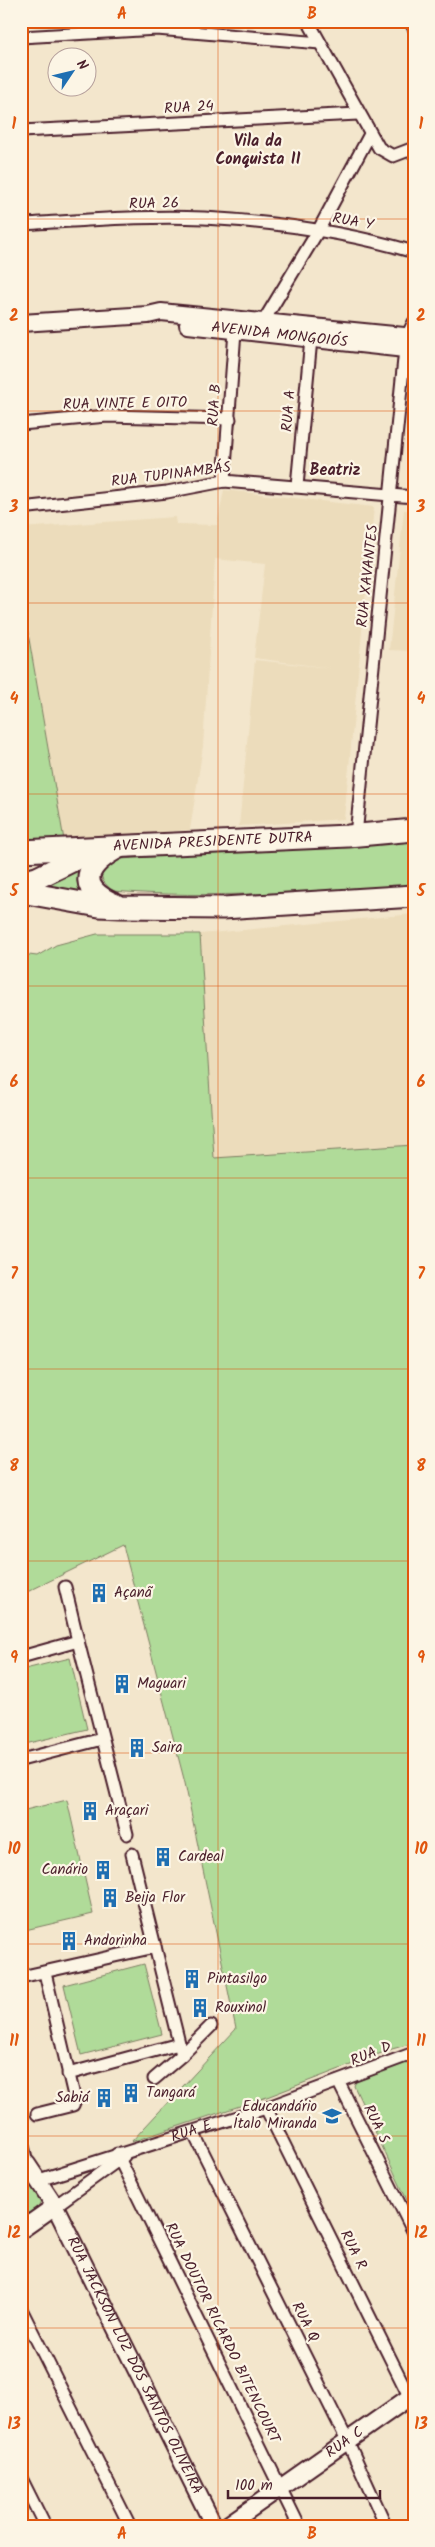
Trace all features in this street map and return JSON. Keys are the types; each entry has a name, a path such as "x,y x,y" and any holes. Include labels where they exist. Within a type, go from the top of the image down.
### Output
{"highway":[{"name":"AVENIDA PRESIDENTE DUTRA","path":"21,882 37,878 97,848 356,835 414,830"},
{"path":"119,847 98,860 90,870 89,875 92,888 99,896 122,907"},
{"path":"21,852 97,848"},
{"path":"21,892 99,906 122,907 222,908 414,896"}],"street":[{"path":"308,21 358,114 379,148 393,156 414,148"},
{"path":"410,21 414,28"},
{"path":"21,37 157,25 320,44"},
{"name":"RUA 24","path":"21,131 358,114"},
{"path":"263,322 318,231 370,134"},
{"name":"RUA 26","path":"21,224 178,218 286,225"},
{"name":"RUA Y","path":"286,225 373,240 414,252"},
{"name":"AVENIDA MONGOIÓS","path":"21,323 148,316 161,312 410,339"},
{"name":"AVENIDA MONGOIÓS","path":"148,316 163,323 311,339 410,339"},
{"name":"RUA B","path":"224,481 235,331"},
{"name":"RUA A","path":"297,486 311,339"},
{"name":"RUA XAVANTES","path":"356,835 410,339"},
{"name":"RUA VINTE E OITO","path":"21,424 116,416 230,419"},
{"name":"RUA TUPINAMBÁS","path":"21,508 167,492 224,481 414,497"},
{"path":"65,1587 127,1834"},
{"path":"21,1656 78,1641"},
{"path":"21,1760 102,1739"},
{"path":"132,1854 182,2055"},
{"path":"21,1977 155,1947"},
{"path":"37,2114 74,2103 45,1973"},
{"path":"154,2079 211,2026"},
{"path":"68,2074 179,2044"},
{"name":"RUA D","path":"339,2082 414,2053"},
{"name":"RUA E","path":"39,2180 193,2132 339,2082"},
{"name":"RUA S","path":"339,2082 414,2233"},
{"name":"RUA R","path":"266,2108 412,2399"},
{"name":"RUA Q","path":"193,2132 347,2440 386,2526"},
{"path":"21,2136 24,2165"},
{"path":"21,2230 122,2155"},
{"name":"RUA DOUTOR RICARDO BITENCOURT","path":"122,2155 300,2526"},
{"name":"RUA JACKSON LUZ DOS SANTOS OLIVEIRA","path":"24,2165 39,2180 55,2206 214,2526"},
{"path":"21,2309 130,2526"},
{"name":"RUA C","path":"226,2526 347,2440 412,2399"},
{"path":"21,2478 45,2526"}],"shaded area":[{"path":"224,490 374,507 344,819 239,826 255,660 330,668 254,658 265,564 215,559 203,746 190,830 64,840 21,593 21,528 175,517 176,524 217,525"},
{"path":"404,510 414,511 414,651 389,650"},
{"path":"414,914 414,1145 214,1159 200,934"}],"green space":[{"path":"21,593 64,840 21,843"},
{"path":"414,839 414,885 263,894 150,893 112,891 103,881 101,874 111,860"},
{"path":"85,865 88,892 31,887"},
{"path":"97,934 200,934 214,1158 414,1145 414,2043 392,2049 267,2097 131,2142 236,2029 185,1783 123,1545 21,1595 21,954 37,956 56,945"},
{"path":"70,1658 87,1729 21,1745 21,1670"},
{"path":"67,1800 93,1914 21,1931 21,1811"},
{"path":"144,1964 162,2034 81,2055 64,1985"},
{"path":"414,2054 414,2215 354,2086 356,2081"},
{"path":"21,2173 32,2177 43,2196 35,2214 21,2224"}],"place":[{"name":"Açanã","path":"99,1593"},
{"name":"Maguari","path":"122,1684"},
{"name":"Saira","path":"137,1748"},
{"name":"Araçari","path":"90,1811"},
{"name":"Cardeal","path":"163,1857"},
{"name":"Canário","path":"103,1870"},
{"name":"Beija Flor","path":"110,1898"},
{"name":"Andorinha","path":"69,1941"},
{"name":"Pintasilgo","path":"192,1979"},
{"name":"Rouxinol","path":"200,2008"},
{"name":"Tangará","path":"131,2093"},
{"name":"Sabiá","path":"104,2098"},
{"name":"Educandário Ítalo Miranda","path":"332,2116"}],"district":[{"name":"Vila da Conquista II","path":"258,150"},
{"name":"Beatriz","path":"335,470"}]}
